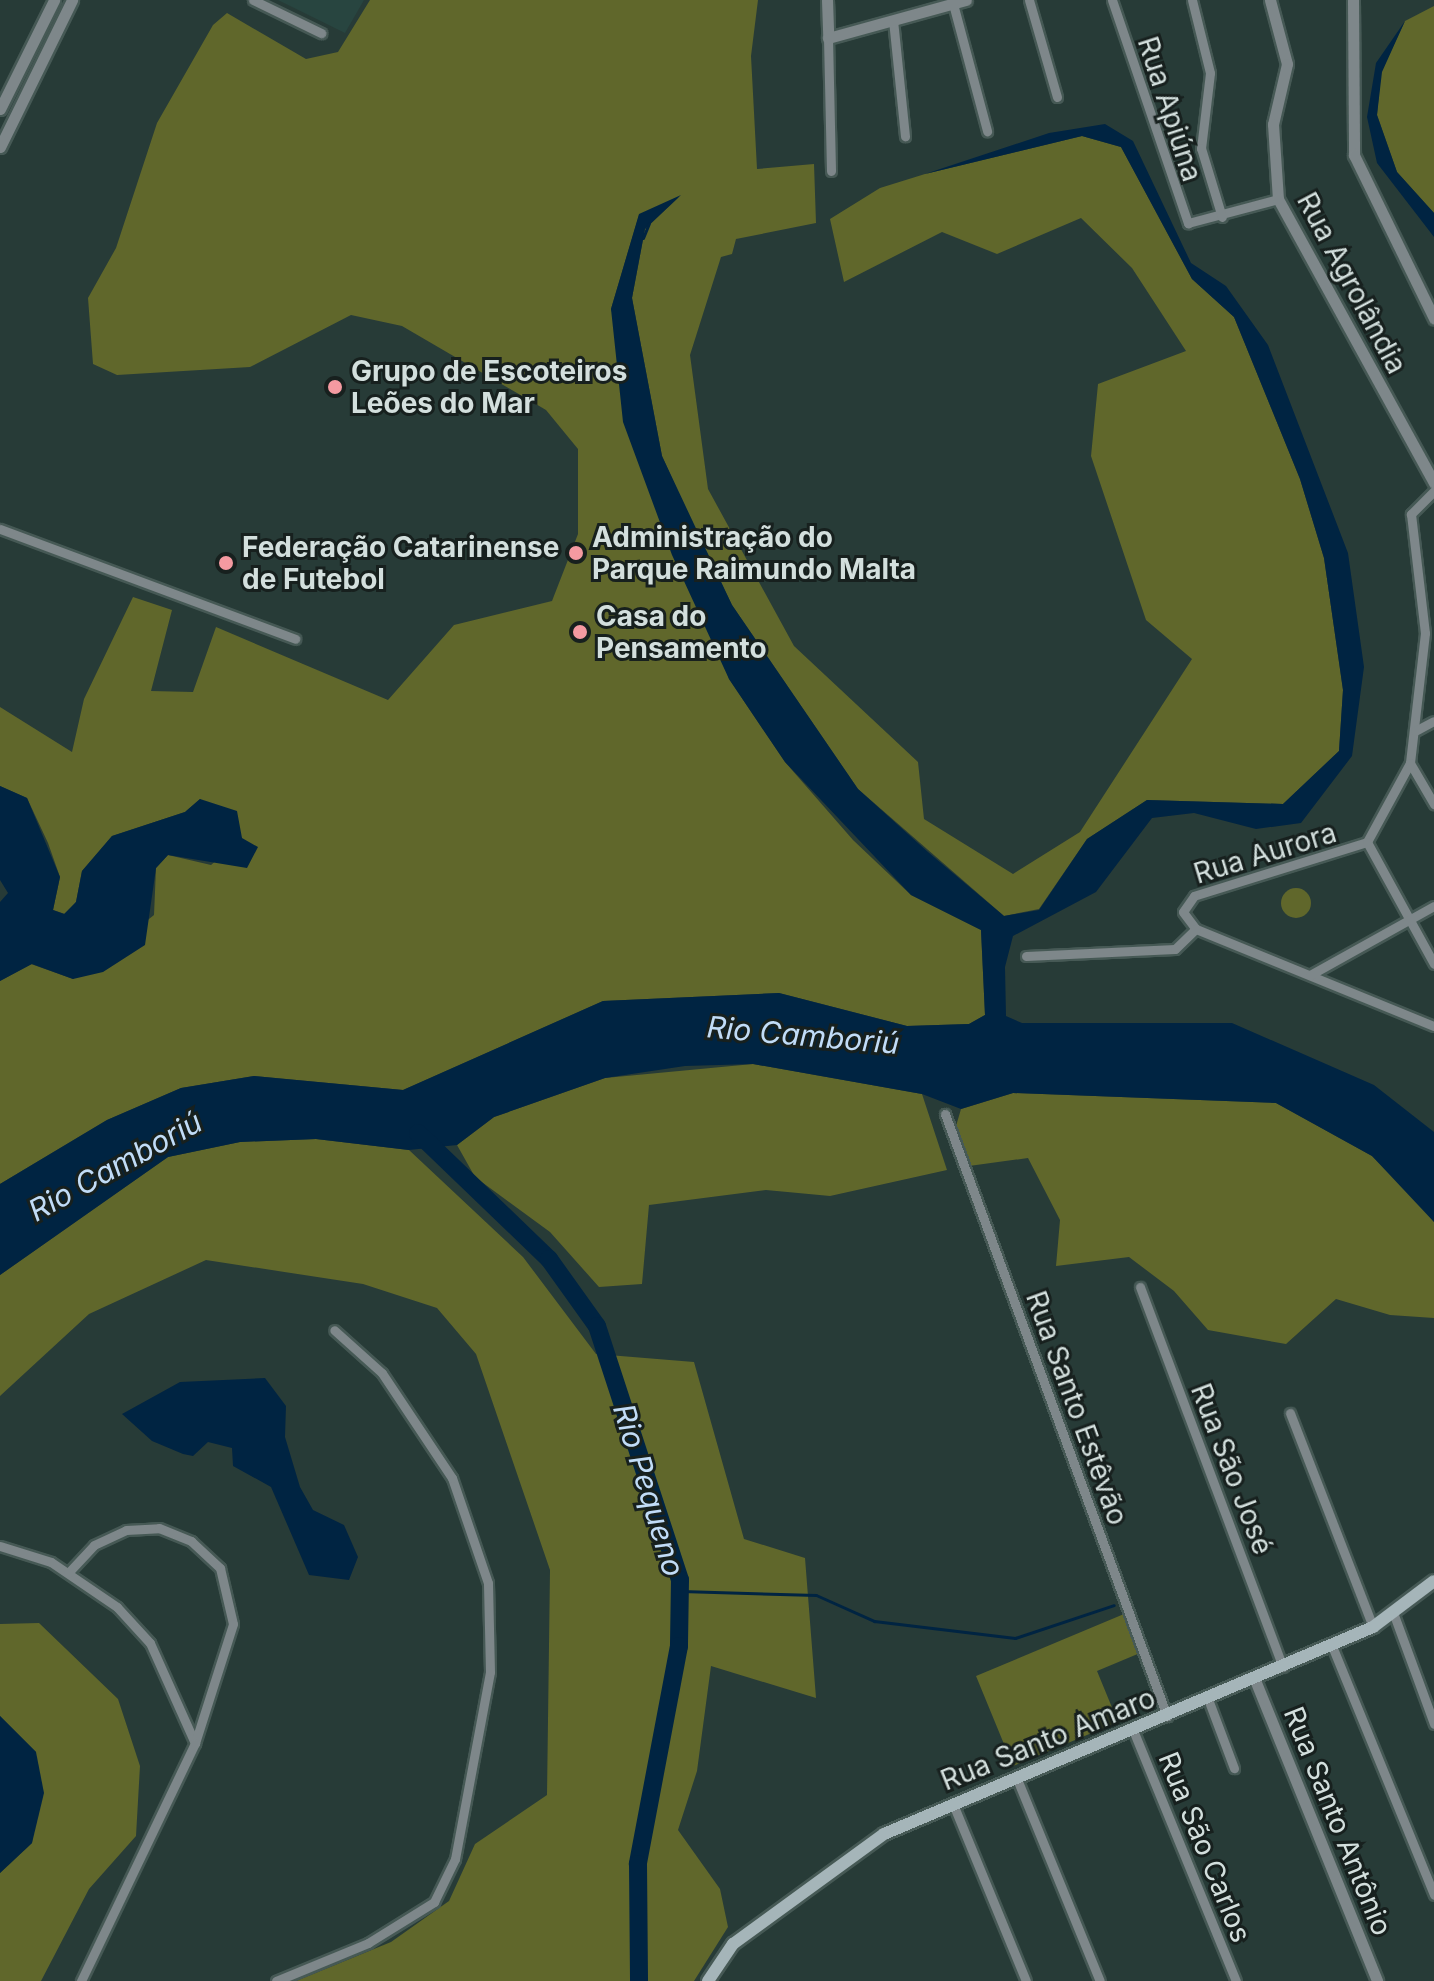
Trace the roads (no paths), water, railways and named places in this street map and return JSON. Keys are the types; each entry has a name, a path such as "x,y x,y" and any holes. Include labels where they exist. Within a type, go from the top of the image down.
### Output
{"main road":[{"name":"Rua Santo Amaro","path":"708,1981 733,1944 884,1834 1332,1646 1394,1615 1433,1584"}],"street":[{"path":"0,109 54,0"},
{"path":"0,147 72,0"},
{"path":"253,0 321,33"},
{"path":"827,0 831,171"},
{"path":"828,38 966,0"},
{"path":"1029,0 1057,97"},
{"name":"Rua Apiúna","path":"1112,0 1162,161 1193,226 1222,217"},
{"path":"1192,0 1210,73 1201,148 1222,217 1278,199"},
{"name":"Rua Agrolândia","path":"1270,0 1287,64 1273,124 1278,199 1434,483"},
{"path":"1353,0 1354,155 1434,317"},
{"path":"952,2 987,131"},
{"path":"893,20 905,136"},
{"path":"24,61 38,69"},
{"name":"Rua Aurora","path":"1434,491 1411,514 1425,633 1410,763 1367,842 1194,896 1183,912 1196,929 1434,1026"},
{"path":"0,529 295,639"},
{"path":"1425,633 1434,649"},
{"path":"1415,731 1434,721"},
{"path":"1410,763 1434,804"},
{"path":"1367,842 1434,964"},
{"path":"1310,975 1434,906"},
{"path":"1026,956 1175,949 1196,929"},
{"name":"Rua Santo Estêvão","path":"945,1114 1167,1716"},
{"name":"Rua São José","path":"1140,1287 1283,1667"},
{"path":"276,1981 368,1943 434,1902 455,1859 490,1672 488,1583 452,1478 382,1373 334,1330"},
{"path":"1290,1413 1373,1627"},
{"path":"68,1573 94,1545 126,1530 159,1528 191,1541 220,1568 233,1624 195,1743 81,1981"},
{"path":"0,1546 68,1573 117,1607 150,1643 195,1743"},
{"path":"1394,1615 1434,1724"},
{"path":"1332,1646 1434,1895"},
{"name":"Rua Santo Antônio","path":"1255,1680 1377,1981"},
{"path":"1208,1699 1234,1768"},
{"name":"Rua São Carlos","path":"1133,1730 1236,1981"},
{"path":"1017,1779 1100,1981"},
{"path":"953,1804 1026,1981"}],"water":[{"path":"1405,21 1382,72 1377,115 1397,172 1434,213 1434,237 1377,163 1367,117 1376,63"},
{"name":"Rio Camboriú","path":"1105,124 1133,141 1191,263 1226,286 1268,345 1348,553 1364,667 1352,756 1301,823 1256,829 1194,813 1152,818 1096,892 1013,936 1005,967 1006,1016 1022,1023 1232,1023 1374,1085 1434,1132 1434,1222 1372,1156 1276,1103 1013,1093 961,1109 922,1094 753,1064 685,1066 605,1078 494,1117 457,1145 409,1150 316,1139 240,1142 168,1157 0,1275 0,1184 107,1120 181,1088 254,1076 403,1090 603,1001 779,993 907,1026 969,1024 985,1015 981,930 911,895 785,762 729,679 672,555 623,422 611,309 639,214 681,195 645,229 632,298 662,456 732,605 858,789 928,852 1004,916 1039,910 1087,839 1147,800 1283,804 1339,751 1343,690 1324,558 1300,479 1234,317 1192,279 1121,147 1082,136 925,174 1049,133"},
{"path":"0,786 27,798 60,877 53,910 64,914 76,902 82,871 112,836 185,812 200,799 237,811 242,838 258,847 247,868 168,855 156,868 145,945 103,972 73,979 32,964 0,981 0,902 8,893 0,880"},
{"path":"265,1378 286,1406 285,1437 300,1487 313,1510 344,1525 358,1557 349,1580 309,1575 271,1487 233,1466 232,1448 208,1442 193,1456 183,1454 152,1441 122,1414 180,1382"},
{"path":"0,1716 36,1752 44,1793 32,1843 0,1873"}],"waterway":[{"path":"643,238 649,223"},
{"name":"Rio Pequeno","path":"418,1133 549,1259 597,1326 680,1580 679,1646 638,1864 639,1981"},
{"path":"681,1591 816,1595 874,1621 1015,1638 1114,1605"}],"place":[{"name":"Grupo de Escoteiros Leões do Mar","path":"335,387"},
{"name":"Administração do Parque Raimundo Malta","path":"576,553"},
{"name":"Federação Catarinense de Futebol","path":"226,563"},
{"name":"Casa do Pensamento","path":"580,632"}]}
